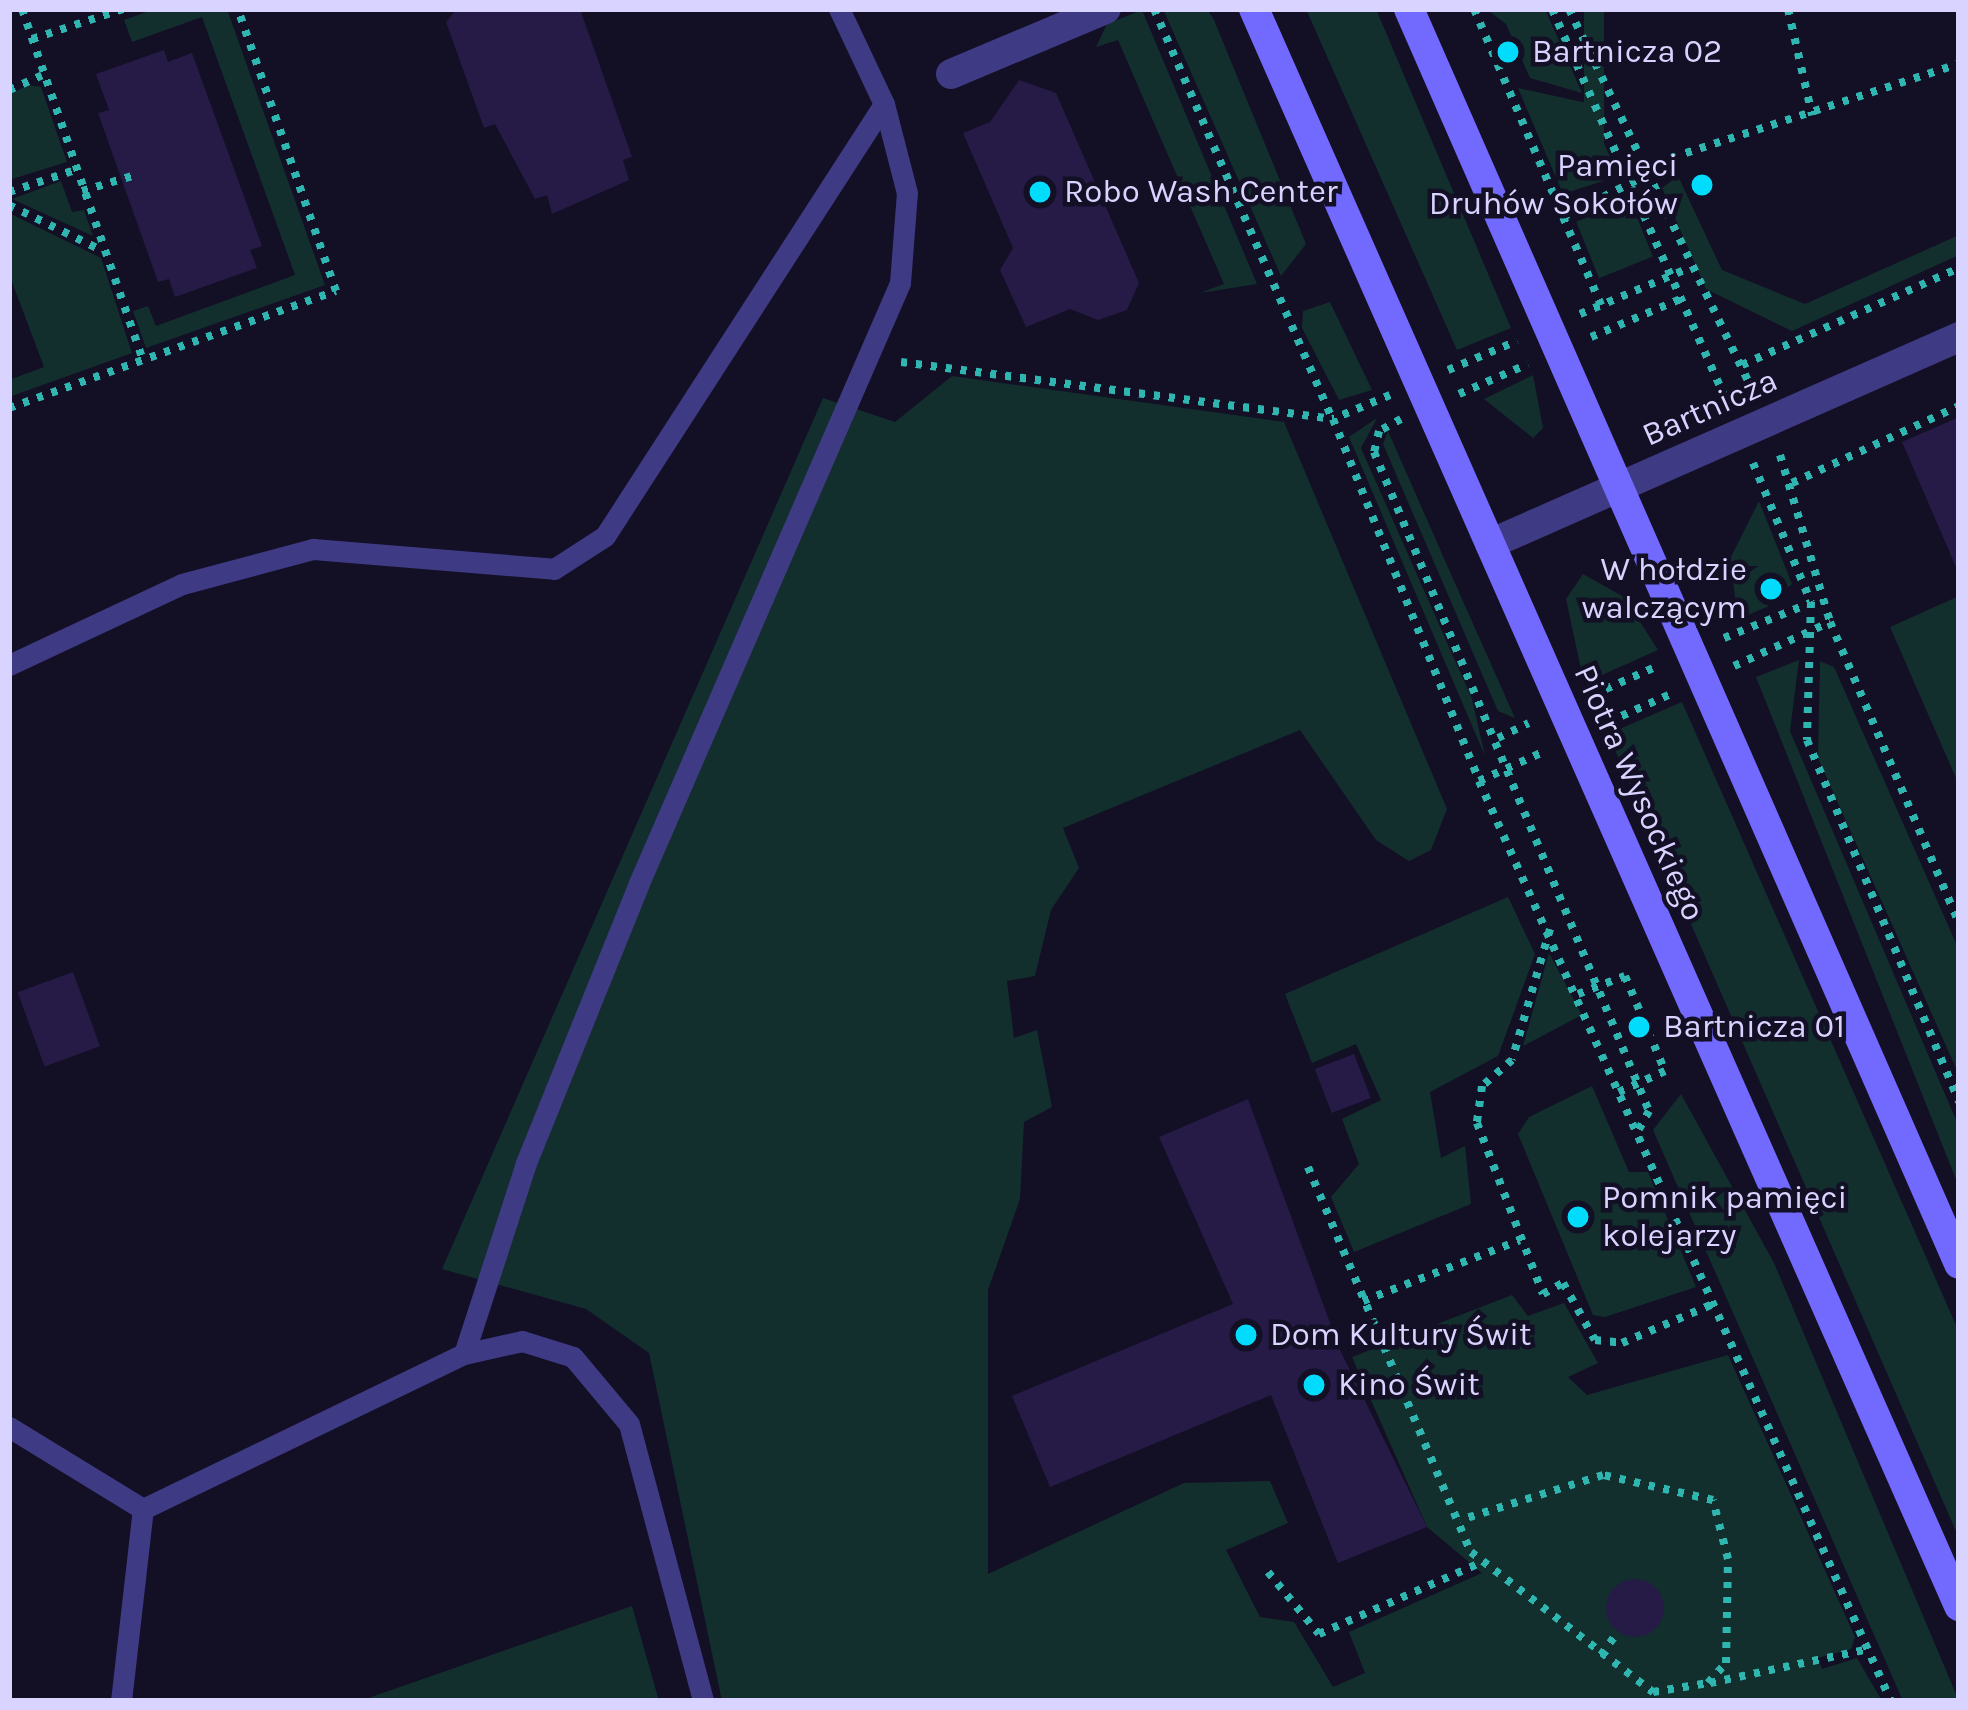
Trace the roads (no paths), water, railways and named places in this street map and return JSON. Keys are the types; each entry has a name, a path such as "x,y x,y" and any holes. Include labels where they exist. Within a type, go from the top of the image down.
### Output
{"main road":[{"name":"Piotra Wysockiego","path":"1254,9 1959,1606"},
{"path":"1409,9 1959,1264"}],"street":[{"path":"951,74 1106,9"},
{"name":"Bartnicza","path":"1490,544 1959,337"}],"lane":[{"path":"464,1354 526,1163 639,883 900,283 907,193 884,104 839,9"},
{"path":"9,665 182,584 313,549 554,569 605,536 884,104"},
{"path":"142,1509 464,1354 522,1341 573,1358 629,1424 703,1701"},
{"path":"9,1427 142,1509"},
{"path":"121,1701 142,1509"}],"place":[{"name":"Bartnicza 02","path":"1508,52"},
{"name":"Pamięci Druhów Sokołów","path":"1702,185"},
{"name":"Robo Wash Center","path":"1040,192"},
{"name":"W hołdzie walczącym","path":"1771,589"},
{"name":"Bartnicza 01","path":"1639,1027"},
{"name":"Pomnik pamięci kolejarzy","path":"1578,1217"},
{"name":"Dom Kultury Świt","path":"1246,1335"},
{"name":"Kino Świt","path":"1314,1385"}]}
